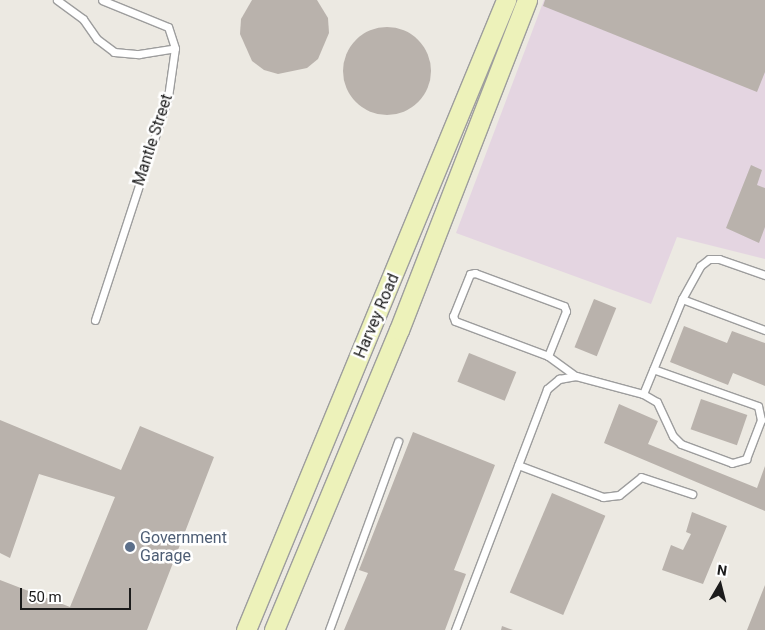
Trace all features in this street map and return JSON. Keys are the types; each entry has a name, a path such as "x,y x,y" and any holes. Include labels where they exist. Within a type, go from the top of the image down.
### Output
{"main road":[{"name":"Harvey Road","path":"246,630 506,0"},
{"name":"Harvey Road","path":"274,630 399,330 527,0"},
{"path":"375,321 399,330"}],"lane":[{"path":"58,0 83,19 97,39 114,52 139,54 175,48 168,27 102,0"},
{"name":"Mantle Street","path":"95,320 168,97 175,48"},
{"path":"643,394 682,299 700,266 709,259 719,259 765,275"},
{"path":"548,356 566,311 564,306 474,273 470,274 453,316 455,322 548,356 576,376 643,394 657,402 673,436 681,444 732,463 746,459 761,420 758,406 653,369"},
{"path":"682,299 765,330"},
{"path":"455,630 547,389 559,379 576,376"},
{"path":"329,630 398,441"},
{"path":"518,465 603,497 619,495 641,477 692,494"}],"shaded area":[{"path":"544,0 765,0 765,259 677,237 651,304 456,233"}],"building":[{"path":"252,0 317,0 328,18 329,33 318,59 307,68 278,74 264,70 252,61 240,34 241,19"},
{"path":"545,0 765,0 765,72 757,92 543,6"},
{"path":"387,27 404,30 412,34 424,46 428,54 431,71 428,88 424,96 412,108 404,112 387,115 370,112 362,108 350,96 346,88 343,71 346,54 350,46 362,34 370,30"},
{"path":"751,165 762,170 757,185 765,188 765,227 759,243 726,228"},
{"path":"594,299 616,308 597,356 575,347"},
{"path":"684,326 727,343 732,331 765,343 765,386 733,373 728,385 670,362"},
{"path":"469,353 516,372 505,401 457,382"},
{"path":"701,399 747,415 737,445 691,429"},
{"path":"619,404 658,421 648,444 757,488 765,466 765,511 604,443"},
{"path":"0,420 121,470 140,426 214,457 147,630 0,630 0,580 70,607 115,497 39,474 10,558 0,553"},
{"path":"413,432 495,465 454,570 466,574 445,630 344,630 368,573 359,570"},
{"path":"552,493 605,516 563,615 510,592"},
{"path":"692,512 727,526 703,584 662,570 671,545 683,550 691,534 686,532"},
{"path":"765,585 765,630 747,630"},
{"path":"502,626 513,630 501,630"}],"place":[{"name":"Government Garage","path":"130,547"}]}
